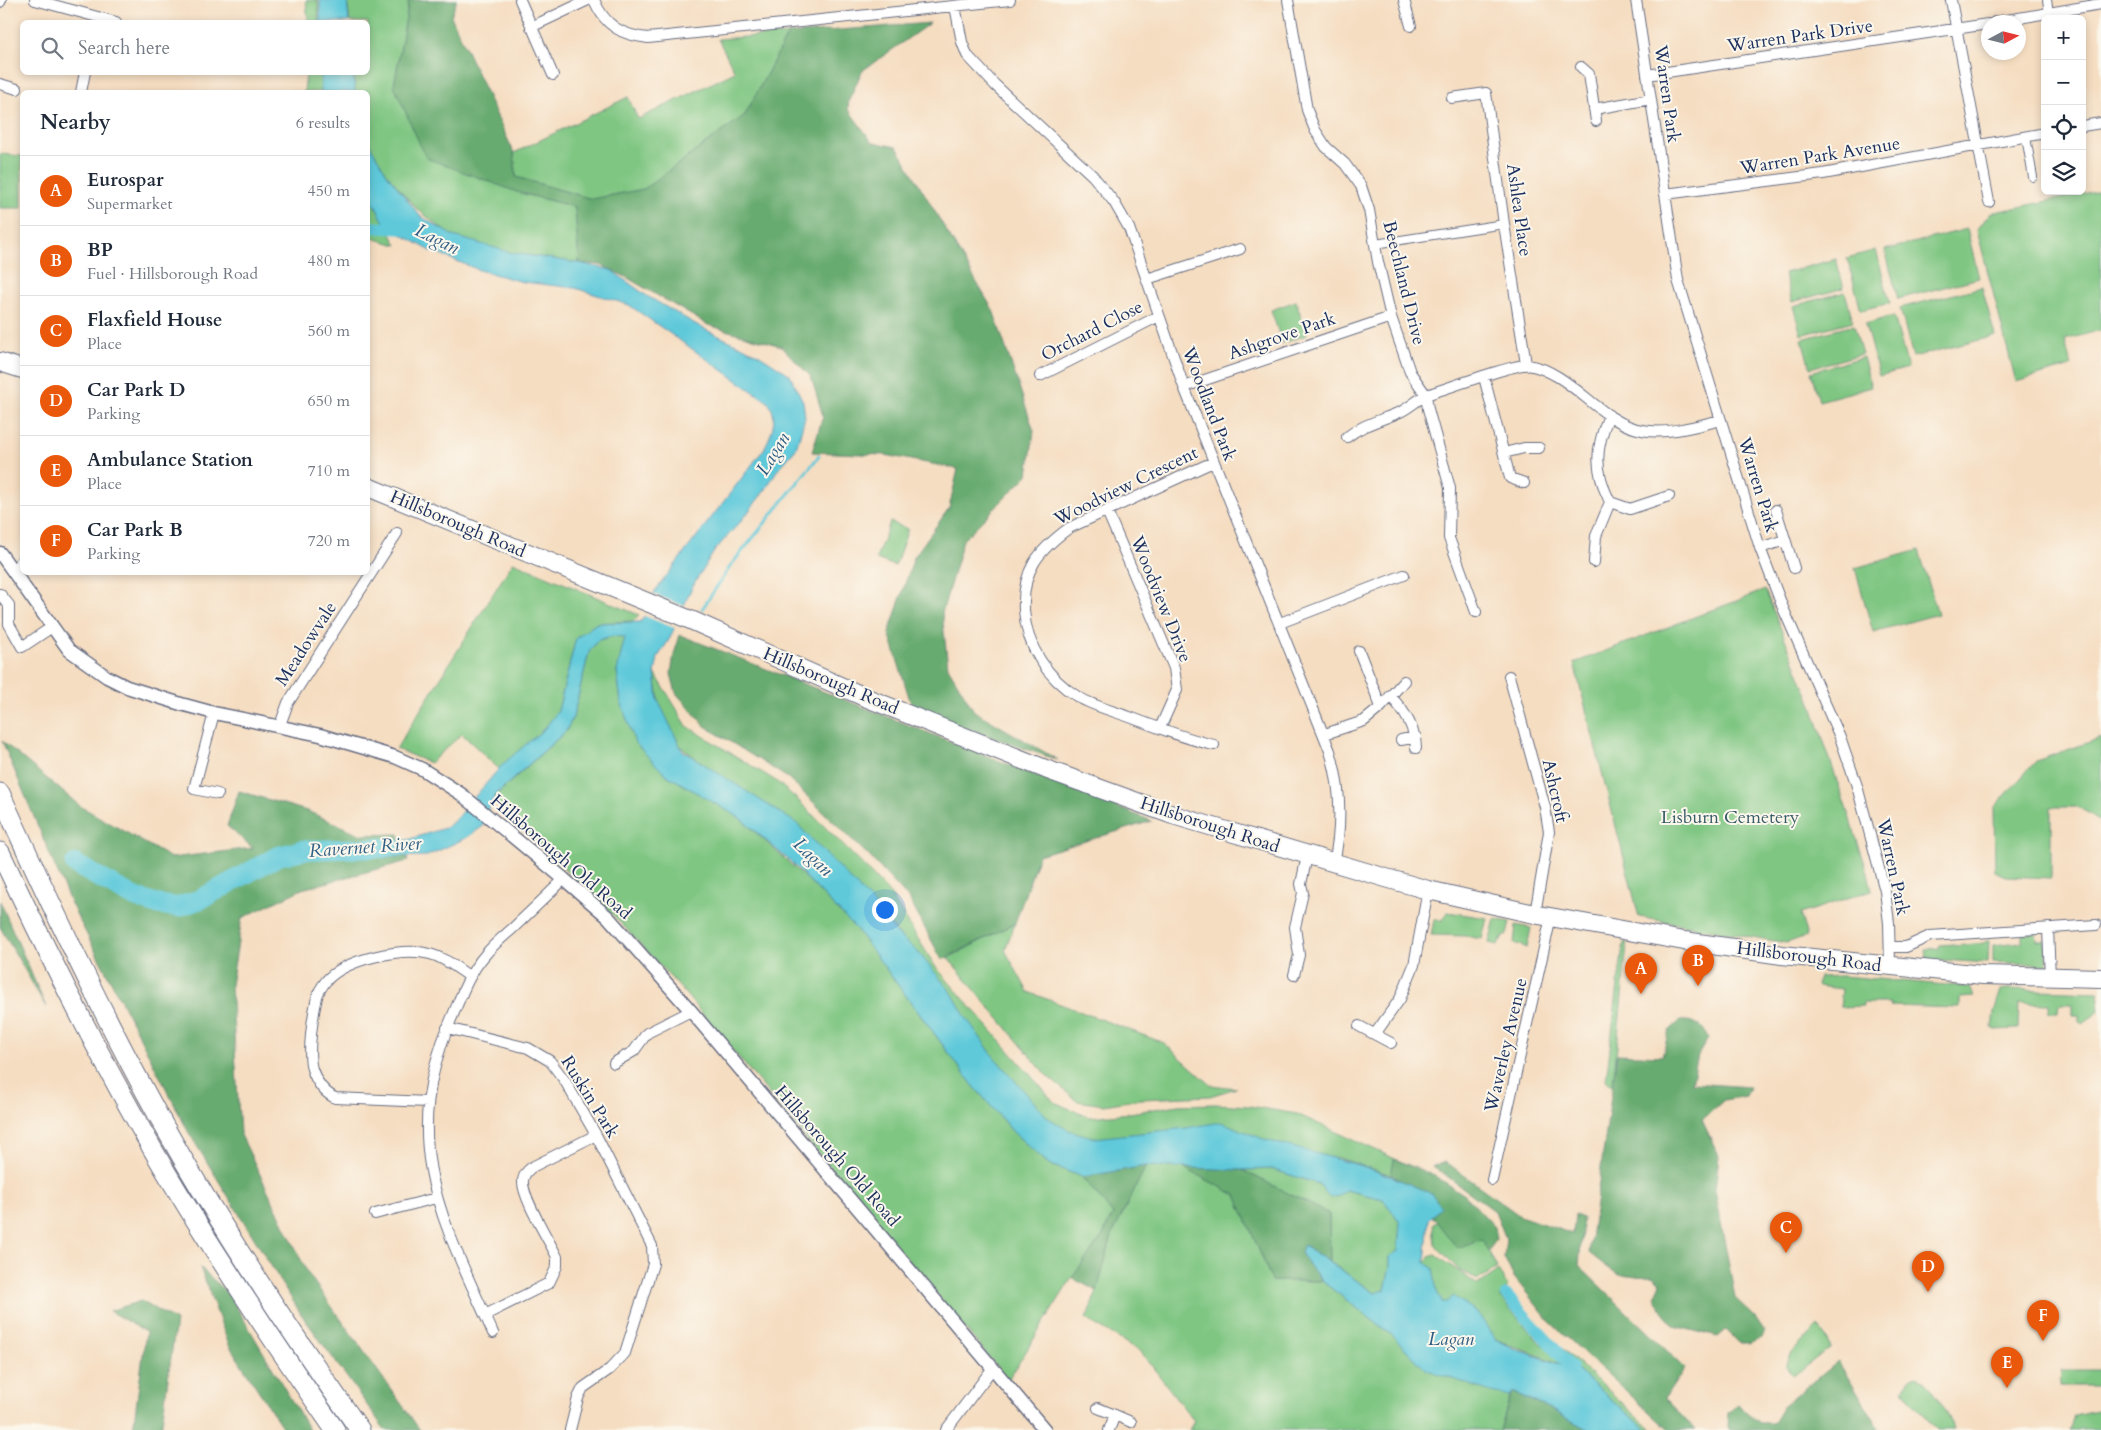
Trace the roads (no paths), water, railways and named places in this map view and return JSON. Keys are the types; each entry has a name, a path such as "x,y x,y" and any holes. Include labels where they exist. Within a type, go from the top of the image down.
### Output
{"highway":[{"path":"0,362 20,368"},
{"name":"Hillsborough Road","path":"370,488 710,628 867,698 1048,770 1173,815 1307,856 1428,890 1543,916 1684,941 1776,954 1983,975 2101,978"},
{"path":"0,793 54,913 148,1097 252,1271 360,1430"},
{"path":"0,852 101,1056 163,1167 224,1268 335,1430"}],"street":[{"path":"35,0 98,20"},
{"path":"520,0 553,75"},
{"path":"531,27 588,0"},
{"path":"594,0 599,11 618,31 635,37 648,38 1010,0"},
{"name":"Beechland Drive","path":"1288,0 1307,110 1326,147 1345,164 1361,186 1369,210 1391,316 1410,372 1426,395 1428,410 1450,488 1448,538 1476,612"},
{"path":"1404,0 1411,26"},
{"name":"Warren Park","path":"1636,0 1678,280 1760,548 1783,608 1840,737 1857,786 1885,891 1890,966"},
{"path":"1951,0 1989,202"},
{"path":"2047,0 2050,15"},
{"path":"2054,15 2101,4"},
{"name":"Woodland Park","path":"955,6 962,42 967,55 994,85 1069,152 1114,202 1129,228 1184,387 1213,462 1325,734 1338,786 1339,834 1334,863"},
{"path":"2026,19 2041,17"},
{"name":"Warren Park Drive","path":"1647,75 1981,25"},
{"path":"1581,67 1589,74 1596,121"},
{"path":"81,90 84,75"},
{"path":"0,84 17,89"},
{"name":"Ashlea Place","path":"1452,98 1486,93 1526,364"},
{"path":"1594,109 1651,99"},
{"path":"2086,125 2101,123"},
{"name":"Warren Park Avenue","path":"1665,194 1823,174 2041,134"},
{"path":"2026,137 2034,177"},
{"path":"1375,244 1504,224"},
{"path":"1147,278 1240,249"},
{"name":"Orchard Close","path":"1040,376 1159,316"},
{"name":"Ashgrove Park","path":"1184,387 1391,316"},
{"path":"1347,437 1358,428 1403,411 1414,401 1426,395 1526,364 1547,371 1609,415 1643,431 1665,430 1721,420"},
{"path":"1484,377 1510,478 1524,483"},
{"path":"1609,415 1600,438 1599,470 1602,485 1610,502 1630,509 1669,496"},
{"path":"1504,453 1524,448 1539,448"},
{"name":"Woodview Crescent","path":"1213,462 1069,528 1051,542 1037,558 1023,590 1025,617 1033,648 1044,666 1061,684 1079,698 1188,740 1214,745"},
{"path":"1594,562 1596,536 1610,502"},
{"path":"1776,510 1794,568"},
{"name":"Woodview Drive","path":"1107,511 1174,668 1177,690 1160,728"},
{"name":"Meadowvale","path":"280,726 288,703 397,533"},
{"path":"1760,548 1786,540"},
{"name":"Hillsborough Old Road","path":"0,553 69,650 107,677 151,695 214,713 349,742 395,757 422,770 461,794 564,878 608,917 691,1011 1045,1430"},
{"path":"13,571 20,562"},
{"path":"1280,623 1404,575"},
{"path":"0,594 9,605 9,624 22,647 52,627"},
{"path":"1359,651 1381,707"},
{"name":"Ashcroft","path":"1509,676 1545,807 1549,832 1543,916"},
{"path":"1325,734 1364,721 1381,707 1404,681"},
{"path":"1390,696 1402,708 1416,742 1401,740"},
{"path":"214,713 194,789 218,794"},
{"path":"1294,974 1299,955 1295,927 1303,893 1301,884 1307,856"},
{"path":"493,1333 452,1241 436,1198 428,1155 426,1128 428,1102 435,1064 447,1028 469,976 485,954 564,878"},
{"path":"1375,1034 1400,998 1414,965 1428,890"},
{"name":"Waverley Avenue","path":"1492,1180 1543,916"},
{"path":"1890,947 1906,947 1930,936 2096,925"},
{"path":"2048,928 2050,978"},
{"path":"428,1102 335,1098 326,1094 312,1069 311,1060 317,995 327,981 340,969 375,956 410,953 428,954 443,959 469,976"},
{"path":"614,1063 634,1051 647,1033 691,1011"},
{"path":"1359,1026 1391,1042"},
{"name":"Ruskin Park","path":"447,1028 528,1048 550,1061 596,1135 652,1246 653,1264 625,1353 610,1369 583,1388 578,1398 570,1430"},
{"path":"485,1315 549,1283 557,1266 557,1257 524,1191 523,1178 532,1167 596,1135"},
{"path":"375,1214 436,1198"},
{"path":"946,1430 992,1369"},
{"path":"1098,1408 1131,1422"},
{"path":"1109,1430 1115,1416"}],"water":[{"path":"320,0 347,0 349,20 320,20"},
{"path":"321,75 353,75 355,90 321,90"},
{"name":"Lagan","path":"370,145 387,174 420,216 453,236 513,253 611,270 647,296 704,329 758,354 789,374 803,401 805,417 796,449 776,472 766,489 742,520 715,550 692,587 670,638 658,657 655,673 658,700 682,750 796,823 873,903 896,933 918,952 952,993 965,1016 994,1057 1048,1118 1068,1130 1095,1138 1186,1128 1221,1122 1266,1140 1362,1166 1432,1194 1441,1207 1429,1219 1425,1262 1433,1268 1437,1292 1442,1302 1448,1302 1453,1296 1477,1312 1495,1339 1516,1349 1577,1370 1647,1430 1589,1430 1513,1392 1510,1396 1491,1392 1425,1369 1393,1336 1322,1281 1300,1253 1304,1245 1375,1293 1385,1290 1390,1267 1390,1256 1398,1251 1400,1222 1383,1199 1346,1190 1338,1196 1330,1198 1319,1184 1271,1169 1241,1170 1146,1166 1082,1177 1049,1164 1014,1133 972,1084 857,930 793,864 740,818 665,774 635,743 621,702 617,671 625,637 612,636 598,640 589,652 573,717 566,731 494,796 482,827 466,838 427,856 356,858 356,841 407,840 445,828 453,822 503,764 544,729 558,711 576,638 597,623 640,622 643,619 655,591 764,449 772,431 774,420 768,402 629,305 575,288 523,282 479,270 431,251 390,228 384,222 370,197"}],"waterway":[{"path":"370,227 406,229"},
{"path":"702,609 732,564 819,456"},
{"name":"Ravernet River","path":"75,864 130,895 154,904 178,907 201,899 278,856 303,850 383,848"},
{"path":"1506,1295 1572,1368"}],"place":[{"name":"BP","path":"1698,986"},
{"name":"Eurospar","path":"1641,994"},
{"name":"Flaxfield House","path":"1786,1253"},
{"name":"Car Park D","path":"1928,1292"},
{"name":"Car Park B","path":"2043,1341"},
{"name":"Ambulance Station","path":"2007,1388"}],"park label":[{"name":"Lisburn Cemetery","path":"1730,817"}]}
